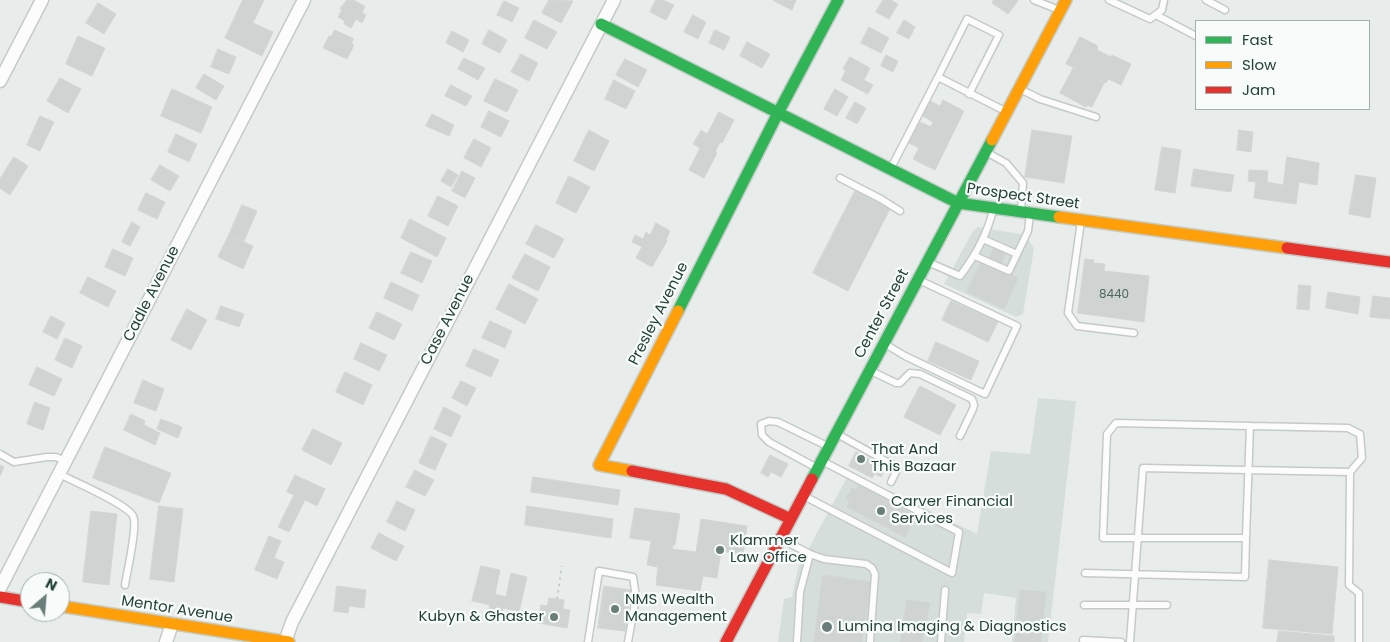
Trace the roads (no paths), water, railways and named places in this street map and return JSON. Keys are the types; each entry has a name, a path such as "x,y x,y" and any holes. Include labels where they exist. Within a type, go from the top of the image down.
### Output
{"street":[{"path":"0,81 42,0"},
{"name":"Cadle Avenue","path":"0,588 304,0"},
{"name":"Case Avenue","path":"282,642 614,0"},
{"name":"Presley Avenue","path":"790,519 726,489 599,465 778,113 838,0"},
{"name":"Center Street","path":"726,642 1063,5"},
{"name":"Prospect Street","path":"601,24 958,203 1390,262"},
{"path":"0,597 20,600"},
{"name":"Mentor Avenue","path":"70,608 282,642"},
{"path":"166,642 172,624"}],"lane":[{"path":"1034,0 1063,5"},
{"path":"1109,0 1150,20 1162,10 1164,0"},
{"path":"1206,0 1225,10"},
{"path":"1156,15 1195,35"},
{"path":"890,169 967,19 999,36 970,94"},
{"path":"938,77 1006,112"},
{"path":"1019,88 1040,99 1096,117"},
{"path":"975,256 1009,271 1028,230 1023,183 1006,163 985,152"},
{"path":"840,178 881,198 900,211"},
{"path":"927,262 960,276 975,256 990,225 993,208"},
{"path":"1081,220 1068,313 1077,326 1134,333"},
{"path":"983,239 1017,254"},
{"path":"884,344 985,394 1017,326 917,280"},
{"path":"870,370 896,383 900,382 910,373 920,374 972,399 973,409 960,436"},
{"path":"803,495 952,573 959,532 769,442 762,435 761,424 769,421 778,422 828,447"},
{"path":"1246,538 1103,538 1107,434 1116,423 1348,428 1360,434 1362,458 1350,472 1349,585 1359,593 1359,642"},
{"path":"1085,573 1245,577 1250,426"},
{"path":"836,433 894,465 896,472 891,482"},
{"path":"0,454 14,462 47,457 56,457 66,461"},
{"path":"1130,642 1143,468 1350,472"},
{"path":"59,474 124,507 133,516 134,528 125,585"},
{"path":"780,538 810,554 832,560 866,564 872,568 875,574 870,642"},
{"path":"797,642 800,592 810,554"},
{"path":"588,642 599,572 633,577 636,598 628,642"},
{"path":"941,642 945,590"},
{"path":"1084,604 1167,605"},
{"path":"1083,640 1121,642"}],"place":[{"name":"That And This Bazaar","path":"861,459"},
{"name":"Carver Financial Services","path":"881,511"},
{"name":"Klammer Law Office","path":"720,550"},
{"name":"NMS Wealth Management","path":"615,609"},
{"name":"Kubyn & Ghaster","path":"554,617"},
{"name":"Lumina Imaging & Diagnostics","path":"827,627"}]}
